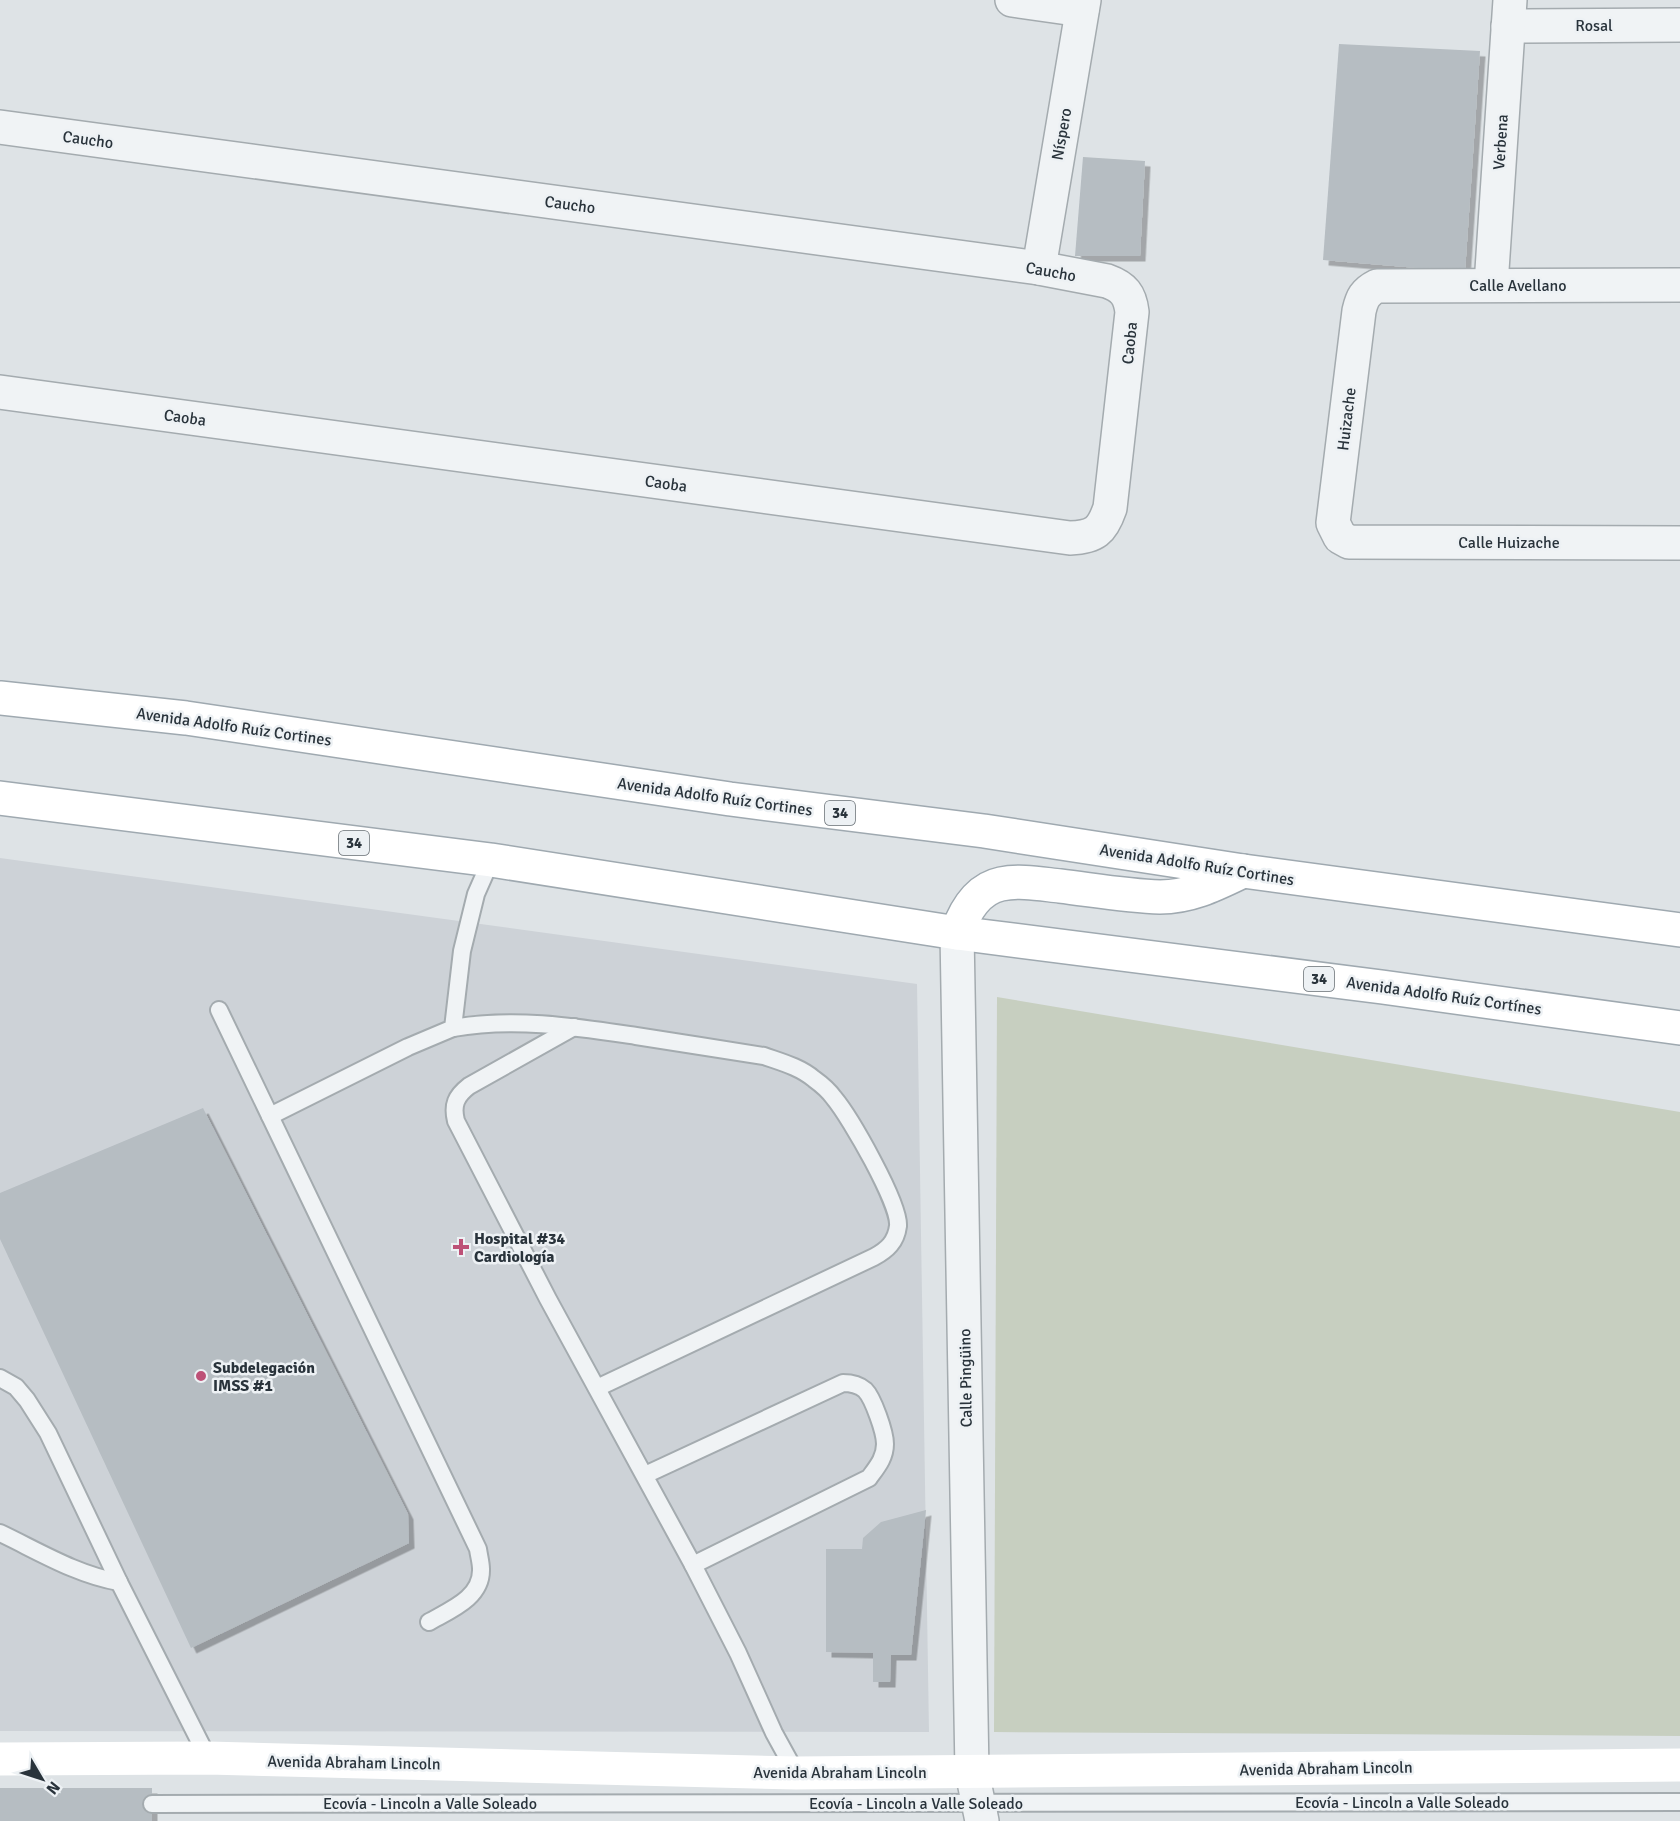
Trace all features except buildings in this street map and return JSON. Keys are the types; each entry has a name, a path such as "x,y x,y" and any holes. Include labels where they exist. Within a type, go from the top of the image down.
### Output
{"main road":[{"name":"Avenida Adolfo Ruíz Cortines","path":"0,698 186,718 730,799 984,831 1243,872 1680,930"},
{"name":"34","path":"0,798 491,860 957,933"},
{"path":"957,933 975,900 1000,884 1022,882 1161,897 1187,895 1207,889 1243,872"},
{"name":"Avenida Adolfo Ruíz Cortínes","path":"957,933 1393,988 1680,1028"},
{"name":"Avenida Abraham Lincoln","path":"0,1759 208,1758 796,1773 977,1799 1680,1765"}],"street":[{"path":"1019,0 1083,5"},
{"name":"Níspero","path":"1039,268 1083,5"},
{"name":"Rosal","path":"1509,13 1562,13 1680,25"},
{"name":"Verbena","path":"1491,285 1509,13"},
{"name":"Caucho","path":"0,127 1039,268 1107,281 1127,292 1131,301"},
{"name":"Calle Avellano","path":"1361,299 1367,291 1377,286 1680,285"},
{"name":"Huizache","path":"1340,537 1334,523 1361,299"},
{"name":"Caoba","path":"0,392 1047,535 1086,538 1105,523 1110,508 1132,312 1131,301"},
{"name":"Calle Huizache","path":"1340,537 1349,542 1680,543"},
{"name":"Calle Pingüino","path":"957,933 977,1799"}],"lane":[{"path":"453,1028 457,985 469,919 476,894 491,860"},
{"path":"219,1010 478,1549 482,1571 476,1589 462,1603 429,1622"},
{"path":"270,1116 408,1047 453,1028 482,1023 528,1023 574,1027 764,1056 792,1065 812,1077 834,1098 864,1143 895,1211 898,1223 896,1234 888,1248 874,1257 597,1388"},
{"path":"574,1027 469,1086 454,1103 456,1121 501,1210 693,1565 738,1653 774,1733 796,1773"},
{"path":"0,1377 16,1387 48,1433 119,1582 208,1758"},
{"path":"645,1475 843,1383 852,1383 867,1392 883,1429 885,1443 880,1464 869,1478 693,1565"},
{"path":"0,1533 81,1571 102,1579 119,1582"},
{"name":"Ecovía - Lincoln a Valle Soleado","path":"152,1804 977,1799 1680,1802"}],"shaded area":[{"name":"Hospital #34 Cardiología","path":"0,858 917,984 929,1732 0,1731"}],"green space":[{"path":"997,997 1680,1112 1680,1736 994,1732"}],"place":[{"name":"Hospital #34 Cardiología","path":"461,1247"},
{"name":"Subdelegación IMSS #1","path":"201,1376"}]}
